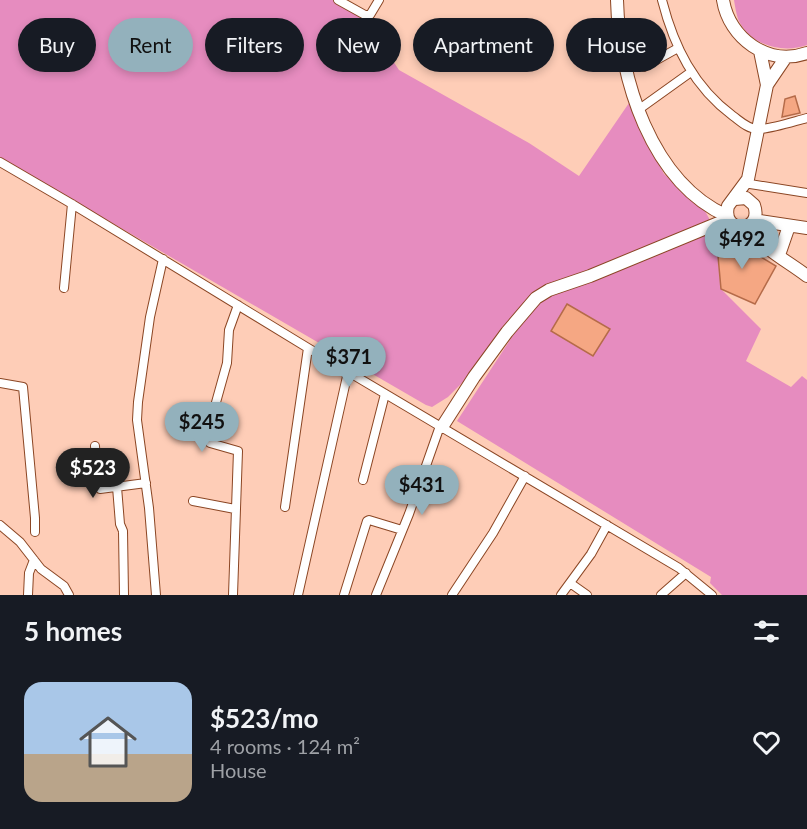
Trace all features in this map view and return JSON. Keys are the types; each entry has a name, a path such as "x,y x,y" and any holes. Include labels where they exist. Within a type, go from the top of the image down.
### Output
{"street":[{"path":"338,0 365,15 370,15 379,0"},
{"path":"617,0 622,47 633,97 654,144 674,175 702,203 737,226 750,223 807,228"},
{"path":"662,0 678,48 691,72 708,95 730,114 757,129 807,118"},
{"path":"717,0 739,36 760,51 786,57 807,54"},
{"path":"723,0 725,13"},
{"path":"667,54 678,48"},
{"path":"750,223 756,210 749,182 766,85 760,51"},
{"path":"766,85 786,57"},
{"path":"638,110 691,72"},
{"path":"0,162 686,573 712,595"},
{"path":"728,218 728,206 749,182"},
{"path":"749,182 807,193"},
{"path":"735,199 746,198 752,201"},
{"path":"64,288 72,204"},
{"path":"376,595 441,426 514,323 536,298 549,290 590,276 728,218"},
{"path":"750,223 759,242 807,276"},
{"path":"779,255 789,226"},
{"path":"156,595 146,483 137,420 150,317 163,259"},
{"path":"792,265 807,265"},
{"path":"233,595 238,451 210,443 215,406 227,363 229,330 238,305"},
{"path":"285,507 308,348"},
{"path":"298,595 348,372"},
{"path":"0,383 23,387 35,532"},
{"path":"363,480 385,394"},
{"path":"96,446 100,489 146,483"},
{"path":"452,595 493,533 525,476"},
{"path":"117,487 120,524 123,531 124,595"},
{"path":"193,501 235,509"},
{"path":"344,595 367,521 402,530"},
{"path":"0,525 20,542 34,560 64,586 69,595"},
{"path":"561,595 591,554 607,525"},
{"path":"28,595 29,573 34,560"},
{"path":"661,595 686,573"},
{"path":"570,583 586,595"}],"shaded area":[{"path":"0,0 335,0 361,18 316,18 316,72 401,71 529,143 579,176 629,103 664,174 705,211 710,220 532,294 465,380 448,397 432,407 0,158"},
{"path":"734,0 807,0 807,45 797,48 777,48 758,41 743,28 738,19"},
{"path":"714,230 724,230 717,245 721,289 761,329 746,361 791,387 802,376 807,380 807,595 722,595 710,583 711,577 457,421 529,311 548,296"}],"building":[{"path":"795,96 800,113 782,117 785,99"},
{"path":"723,234 776,266 755,304 721,289 717,245"},
{"path":"567,304 610,329 593,356 551,331"}]}
